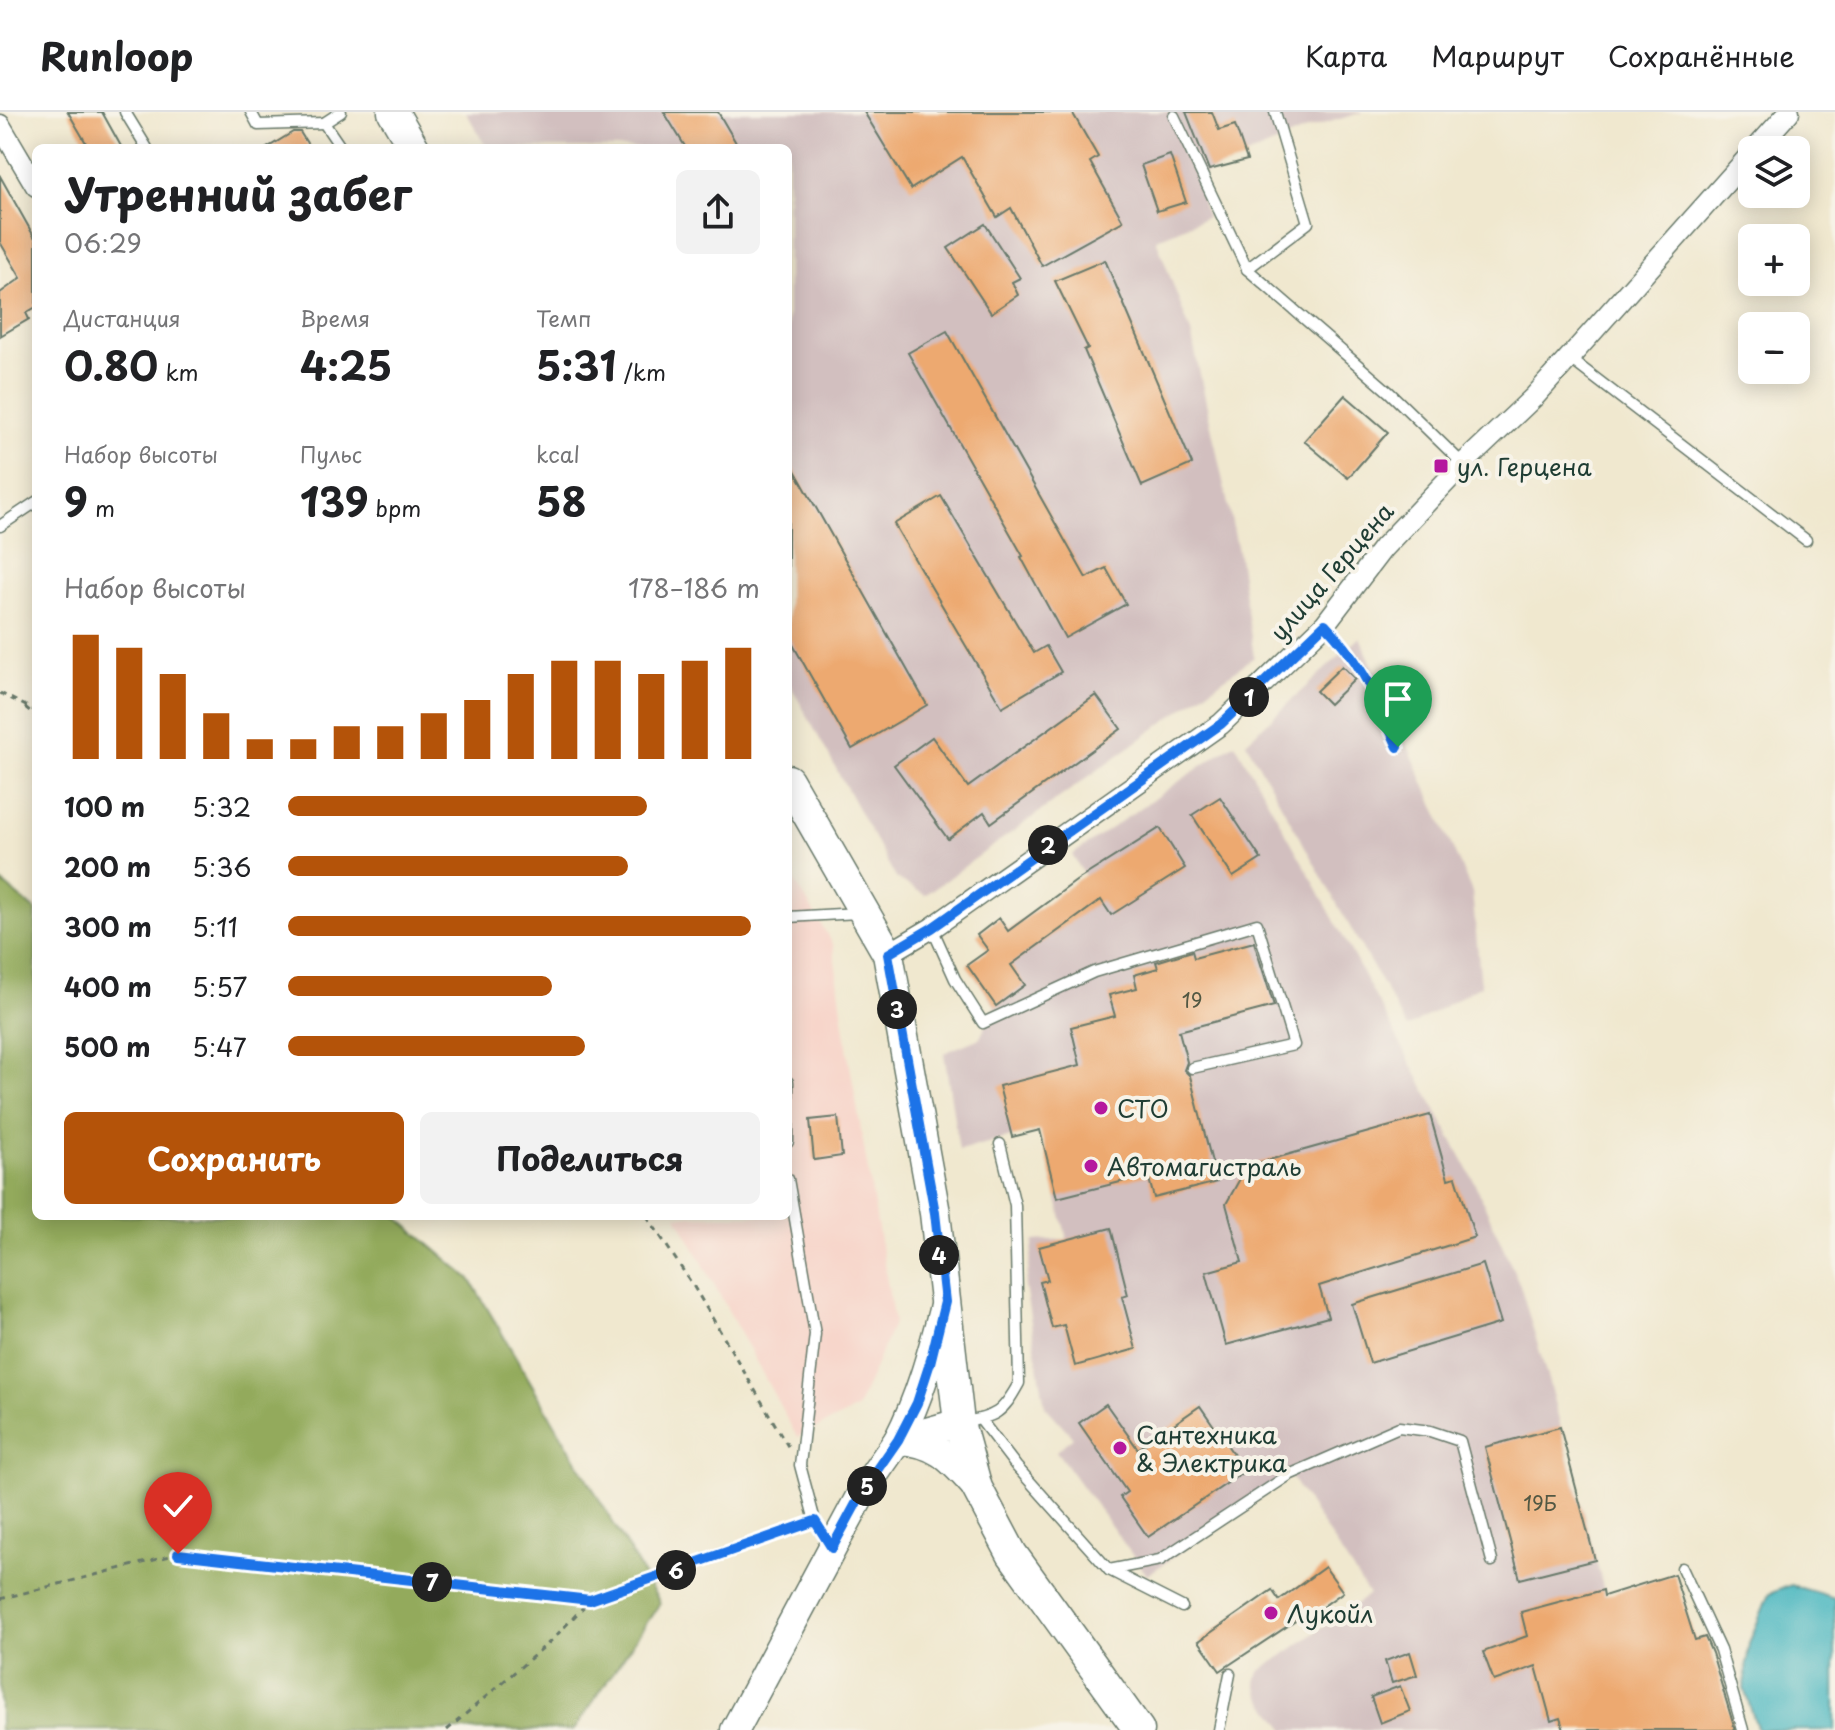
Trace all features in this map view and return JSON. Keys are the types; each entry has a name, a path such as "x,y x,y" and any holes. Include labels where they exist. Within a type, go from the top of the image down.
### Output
{"main road":[{"path":"393,112 412,144"},
{"path":"792,787 888,954 935,1213 945,1302 970,1421 977,1488 1012,1554 1139,1730"}],"street":[{"name":"улица Герцена","path":"1768,136 1789,112"},
{"path":"0,125 32,179"},
{"name":"улица Герцена","path":"888,954 932,928 1221,724 1325,624 1383,548 1463,464 1535,396 1738,170"},
{"path":"735,1730 864,1489 898,1440 917,1403 945,1302"},
{"path":"898,1440 970,1421"},
{"path":"898,1440 916,1441 936,1448 955,1463 977,1488"}],"lane":[{"path":"125,112 145,144"},
{"path":"251,112 258,125 324,123 341,112"},
{"path":"1247,269 1308,223 1275,112"},
{"path":"1174,116 1247,269 1389,392 1463,464"},
{"path":"324,123 338,144"},
{"path":"1569,358 1806,540"},
{"path":"0,526 32,505"},
{"path":"1325,624 1366,674 1398,747"},
{"path":"792,917 864,912"},
{"path":"932,928 955,979 983,1023 1094,972 1257,924 1294,1045 1192,1068"},
{"path":"1000,1144 1015,1205 1019,1383 1005,1408 970,1421 1016,1466 1109,1570 1182,1607"},
{"path":"792,1202 815,1334 800,1465 815,1521 832,1548"},
{"path":"1109,1570 1160,1560 1289,1475 1399,1427 1430,1431 1460,1441 1492,1561"},
{"path":"1682,1568 1720,1650 1743,1730"},
{"path":"1219,1730 1230,1674"}],"path":[{"path":"0,693 32,710"},
{"path":"650,1220 694,1287 800,1465"},
{"path":"0,1599 178,1554 590,1600 815,1521"},
{"path":"447,1730 552,1640 590,1600"}],"shaded area":[{"path":"466,112 1363,112 1310,128 1196,178 1207,217 1156,239 1191,333 1238,551 1254,657 925,895 896,878 792,688 792,144 485,144"},
{"path":"1360,637 1472,892 1481,985 1407,1028 1246,742"},
{"path":"1235,743 1472,1177 1520,1285 1641,1730 1286,1730 1259,1695 1256,1682 1259,1672 1369,1595 1291,1477 1147,1575 1056,1451 1073,1437 1045,1406 1025,1287 1034,1241 1067,1239 1040,1130 959,1150 944,1053 980,1038 995,1006 967,965 988,950 977,935 999,918 1008,930 1085,876 1072,855"},
{"path":"792,877 833,944 849,1060 894,1322 857,1409 797,1437 679,1220 792,1220"}],"green space":[{"path":"0,881 32,908 32,1220 401,1220 470,1279 660,1603 574,1730 0,1730"}],"water":[{"path":"1791,1585 1835,1598 1835,1730 1758,1730 1744,1689 1749,1643 1769,1594"}],"building":[{"path":"68,112 102,112 120,144 87,144"},
{"path":"664,112 718,112 737,144 684,144"},
{"path":"864,112 1072,112 1098,157 1090,162 1123,221 1042,266 1011,208 997,217 962,157 911,189"},
{"path":"1186,112 1212,112 1219,130 1235,125 1247,160 1209,170"},
{"path":"293,132 300,132 308,144 274,144"},
{"path":"1170,155 1186,202 1157,211 1141,165"},
{"path":"0,176 32,233 32,309 26,313 29,319 0,336 0,293 21,278 0,242"},
{"path":"985,224 1020,278 1012,282 1018,295 991,313 948,248"},
{"path":"1105,260 1192,464 1142,486 1084,350 1088,348 1055,281"},
{"path":"947,331 1086,578 1106,568 1126,604 1065,638 1023,556 908,353"},
{"path":"1345,395 1388,432 1348,478 1304,441"},
{"path":"792,465 927,705 852,749 792,643"},
{"path":"941,496 1034,653 1046,646 1061,672 1002,707 894,524"},
{"path":"1342,666 1355,679 1329,704 1316,691"},
{"path":"1096,695 1121,729 991,823 984,812 948,839 894,765 932,737 968,787"},
{"path":"1220,797 1261,859 1233,877 1192,815"},
{"path":"1160,828 1185,868 1111,915 1101,900 1011,965 1025,985 996,1006 967,965 988,950 977,935 999,918 1008,931 1076,881"},
{"name":"СТО","path":"1254,942 1274,1006 1179,1031 1187,1062 1184,1070 1190,1076 1217,1182 1154,1198 1148,1175 1057,1198 1040,1130 1012,1137 999,1086 1080,1065 1071,1027 1115,1016 1109,995 1137,988 1134,975 1158,968 1156,962 1192,951 1194,958"},
{"path":"1430,1115 1448,1179 1456,1177 1475,1237 1319,1286 1328,1317 1226,1345 1206,1272 1242,1262 1226,1204 1247,1166"},
{"path":"838,1117 842,1156 814,1160 810,1120"},
{"path":"1111,1228 1128,1295 1122,1297 1136,1349 1075,1366 1064,1325 1052,1328 1040,1282 1048,1280 1039,1247"},
{"path":"1483,1264 1501,1323 1370,1363 1352,1304"},
{"path":"1106,1404 1138,1449 1200,1406 1245,1471 1148,1537 1120,1497 1127,1492 1079,1423"},
{"path":"1560,1427 1595,1560 1520,1579 1485,1447"},
{"path":"1325,1567 1343,1592 1220,1671 1199,1641 1272,1590 1279,1600"},
{"path":"1674,1574 1695,1640 1705,1637 1712,1653 1735,1730 1564,1730 1560,1718 1551,1721 1536,1666 1494,1681 1483,1652 1527,1636 1521,1612 1603,1590 1604,1596"},
{"path":"1410,1652 1417,1675 1392,1683 1385,1661"},
{"path":"1400,1686 1410,1711 1380,1723 1371,1697"}],"place":[{"name":"ул. Герцена","path":"1441,466"},
{"name":"СТО","path":"1101,1108"},
{"name":"Автомагистраль","path":"1091,1166"},
{"name":"Сантехника & Электрика","path":"1120,1448"},
{"name":"Лукойл","path":"1271,1613"}],"route":[{"path":"178,1554 590,1600 815,1521 832,1548 917,1403 945,1302 935,1213 888,954 932,928 1221,724 1325,624 1366,674 1398,747"}]}
